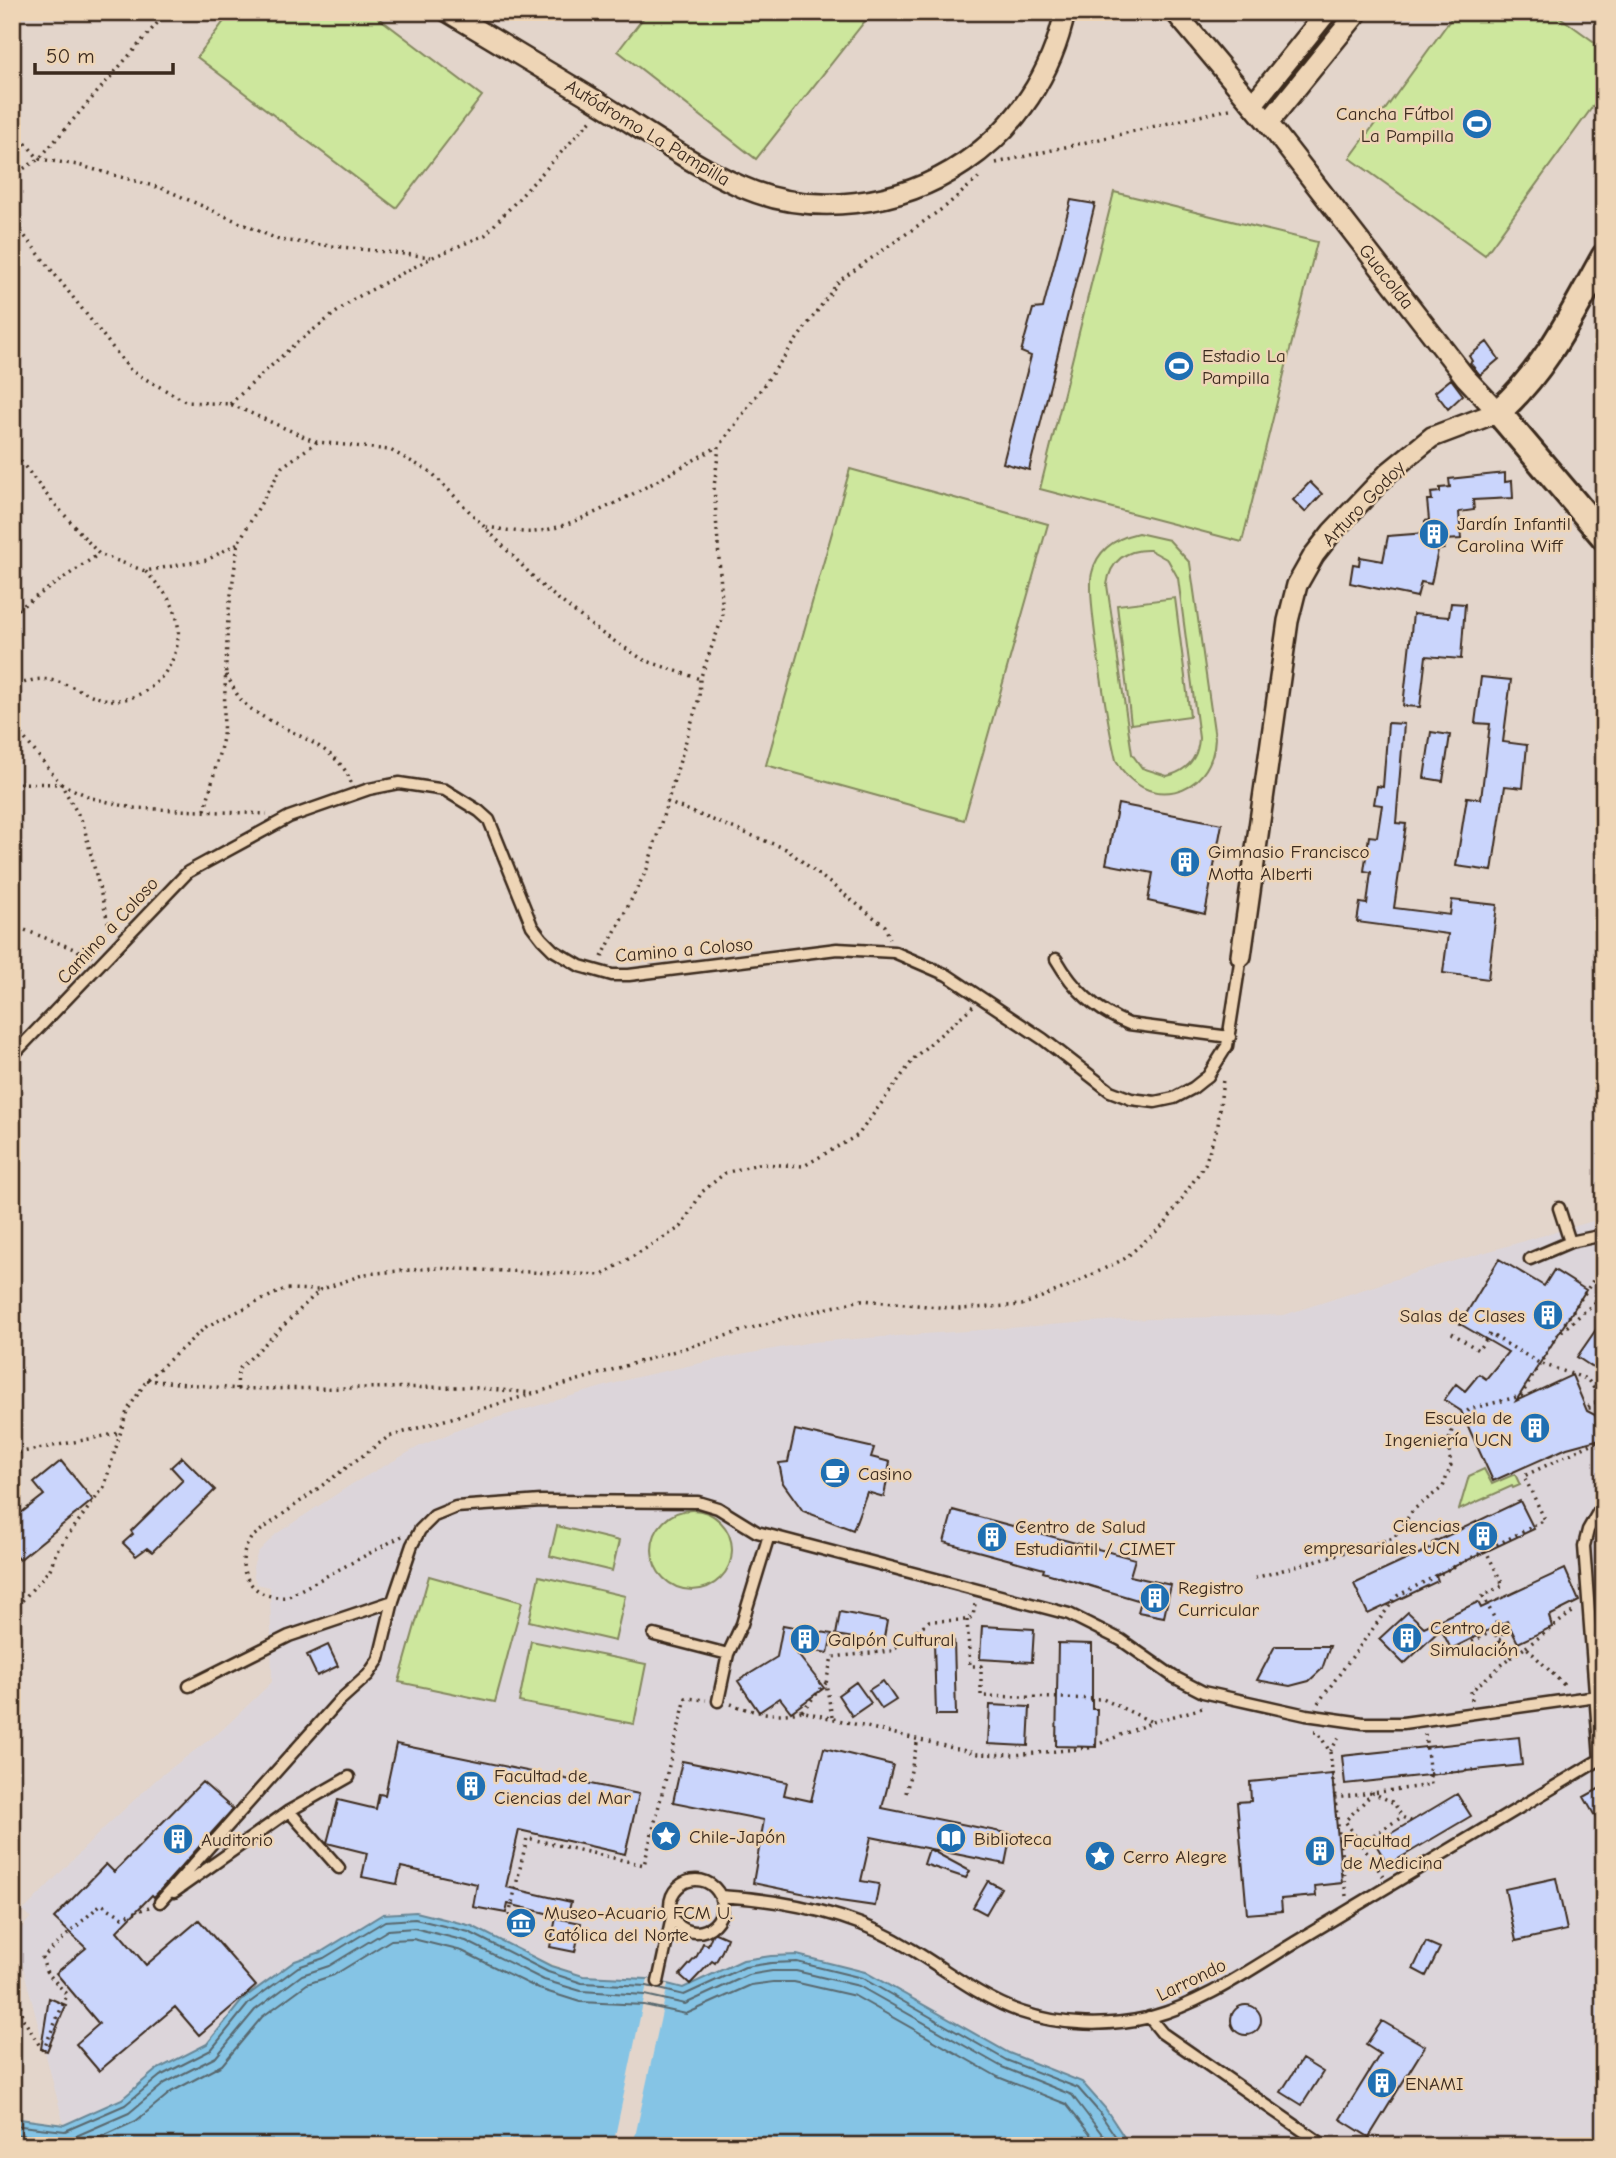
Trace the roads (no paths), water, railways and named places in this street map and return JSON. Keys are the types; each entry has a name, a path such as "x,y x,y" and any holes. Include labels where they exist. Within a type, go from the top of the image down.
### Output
{"street":[{"name":"Autódromo La Pampilla","path":"448,12 692,162 754,191 814,203 838,204 886,197 954,170 1010,124 1034,91 1050,62 1065,12"},
{"name":"Guacolda","path":"1175,12 1268,123 1465,377 1604,537"},
{"path":"1252,104 1327,12"},
{"path":"1268,123 1358,12"},
{"name":"Arturo Godoy","path":"1241,956 1288,621 1297,585 1332,531 1389,472 1432,437 1498,412 1525,388 1550,351 1604,257"}],"lane":[{"name":"Camino a Coloso","path":"12,1056 115,950 172,885 188,872 289,817 384,785 415,783 445,790 469,802 489,820 532,926 542,939 566,959 595,972 629,975 837,949 875,948 894,952 931,965 1043,1039 1110,1091 1144,1102 1174,1098 1208,1076 1229,1042 1241,956"},
{"path":"1056,959 1077,991 1114,1018 1129,1024 1229,1042"},
{"path":"1559,1208 1570,1242"},
{"path":"1530,1259 1570,1242 1604,1235"},
{"path":"349,1777 289,1811 160,1902 338,1702 368,1675 385,1644 393,1601 412,1545 425,1523 444,1510 456,1507 541,1501 687,1500 718,1508 746,1527 769,1535 977,1588 1089,1623 1121,1640 1189,1686 1306,1715 1363,1723 1422,1721 1600,1695"},
{"path":"1602,1758 1600,1695 1589,1606 1585,1537 1604,1502"},
{"path":"718,1701 728,1654 742,1625 769,1535"},
{"path":"189,1686 289,1636 393,1601"},
{"path":"654,1634 728,1654"},
{"name":"Larrondo","path":"720,1896 807,1907 861,1925 910,1948 980,1995 1041,2018 1085,2024 1150,2017 1196,2000 1602,1758"},
{"path":"289,1811 339,1868"},
{"path":"658,1982 672,1917 670,1897 683,1883 703,1881 720,1896 720,1914 709,1928 690,1932 677,1925 672,1917"},
{"path":"1150,2017 1162,2032 1325,2146"}],"water":[{"path":"416,1912 472,1926 551,1966 583,1976 648,1979 683,1988 743,1960 797,1955 865,1972 1009,2053 1082,2082 1105,2108 1130,2146 12,2146 12,2118 64,2125 122,2099 156,2070 207,2044 244,1998 295,1961 321,1952 383,1914"}],"place":[{"name":"Cancha Fútbol La Pampilla","path":"1477,124"},
{"name":"Estadio La Pampilla","path":"1179,366"},
{"name":"Jardín Infantil Carolina Wiff","path":"1434,534"},
{"name":"Gimnasio Francisco Motta Alberti","path":"1185,862"},
{"name":"Salas de Clases","path":"1548,1315"},
{"name":"Escuela de Ingeniería UCN","path":"1535,1428"},
{"name":"Casino","path":"835,1473"},
{"name":"Ciencias empresariales UCN","path":"1483,1536"},
{"name":"Centro de Salud Estudiantil / CIMET","path":"992,1537"},
{"name":"Registro Curricular","path":"1155,1598"},
{"name":"Centro de Simulación","path":"1407,1638"},
{"name":"Galpón Cultural","path":"805,1639"},
{"name":"Facultad de Ciencias del Mar","path":"471,1786"},
{"name":"Chile-Japón","path":"666,1836"},
{"name":"Biblioteca","path":"951,1838"},
{"name":"Auditorio","path":"178,1839"},
{"name":"Facultad de Medicina","path":"1320,1851"},
{"name":"Cerro Alegre","path":"1100,1856"},
{"name":"Museo-Acuario FCM U. Católica del Norte","path":"521,1923"},
{"name":"ENAMI","path":"1382,2083"}]}
